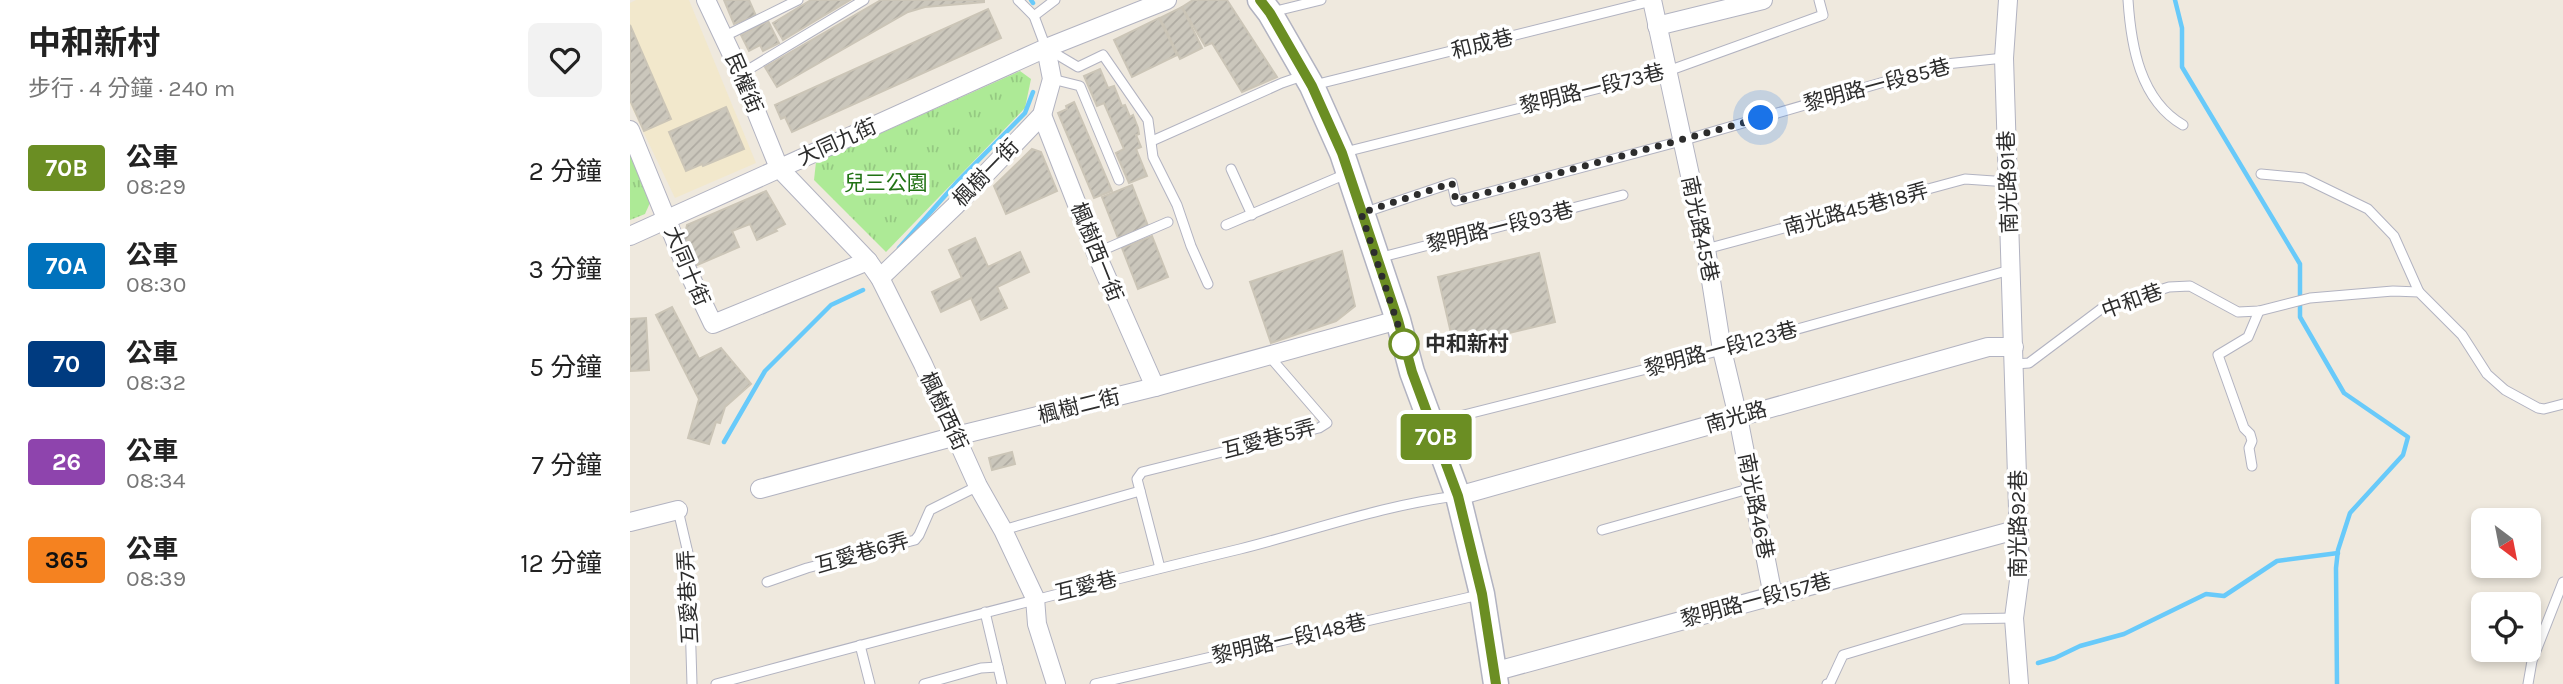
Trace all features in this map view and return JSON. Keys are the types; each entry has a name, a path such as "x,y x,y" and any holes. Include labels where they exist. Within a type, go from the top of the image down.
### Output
{"main road":[{"path":"1265,6 1309,80 1345,163 1398,320 1412,372 1458,496 1482,594 1494,678"}],"street":[{"name":"民權街","path":"706,0 741,74 779,168"},
{"name":"大同九街","path":"630,236 1046,48 1167,0"},
{"path":"1657,26 1763,0"},
{"name":"南光路91巷","path":"2008,0 2004,58 2015,356"},
{"name":"南光路45巷","path":"1652,1 1706,249 1722,350 1738,416"},
{"name":"楓樹一街","path":"880,278 956,206 1042,115 1052,79 1046,48"},
{"name":"楓樹西一街","path":"1042,115 1096,253 1155,387"},
{"name":"大同十街","path":"630,130 685,265 713,324 868,261"},
{"name":"楓樹西街","path":"779,168 868,261 880,278 978,486 1003,530 1035,598 1041,637 1056,684"},
{"name":"楓樹二街","path":"760,489 956,436 1155,387 1398,320"},
{"name":"南光路","path":"1458,496 1988,347 2015,356"},
{"name":"南光路92巷","path":"2015,356 2020,573 2014,618 2019,684"},
{"name":"南光路46巷","path":"1738,416 1773,596"},
{"path":"630,522 678,510"},
{"name":"黎明路一段157巷","path":"1494,678 1773,596 2019,529"}],"lane":[{"path":"723,37 798,0"},
{"path":"741,74 864,0"},
{"path":"1018,0 1034,16 1046,48 1078,67 1103,55 1148,120 1153,157 1177,205 1208,284"},
{"path":"1034,16 1055,0"},
{"path":"1265,6 1321,0"},
{"name":"黎明路一段73巷","path":"1226,225 1252,215 1345,163 1668,71 1822,15 1819,0"},
{"path":"2128,0 2129,28 2146,86 2169,117 2183,125"},
{"name":"和成巷","path":"1152,141 1282,83 1309,80 1652,1"},
{"name":"黎明路一段85巷","path":"1361,213 1452,183 1456,201 1681,141 1946,64 2004,58"},
{"path":"1052,79 1080,86 1119,180"},
{"path":"1231,169 1252,215"},
{"path":"2261,174 2304,178 2368,209 2394,236 2419,292 2462,335 2487,374 2505,390 2538,408 2563,404"},
{"name":"南光路45巷18弄","path":"1706,249 1965,179 2008,182"},
{"name":"黎明路一段93巷","path":"1377,258 1623,195"},
{"path":"1096,253 1168,222"},
{"name":"黎明路一段123巷","path":"1431,423 1722,350 2010,270"},
{"name":"中和巷","path":"2015,356 2029,363 2101,309 2169,287 2190,286 2238,312 2259,311 2310,298 2393,291 2419,292"},
{"path":"2252,466 2250,434 2244,428 2218,355 2248,337 2259,311"},
{"name":"互愛巷5弄","path":"1140,491 1138,479 1142,472 1319,428 1327,422 1268,354"},
{"name":"互愛巷6弄","path":"767,582 807,568 915,540 930,510 978,486"},
{"path":"1602,530 1752,488"},
{"path":"1003,530 1140,491 1160,568"},
{"name":"互愛巷","path":"716,684 1035,598 1258,544 1417,501 1458,496"},
{"name":"互愛巷7弄","path":"678,510 688,553 692,684"},
{"path":"2528,684 2532,661 2563,582"},
{"name":"黎明路一段148巷","path":"1095,684 1482,594"},
{"path":"985,612 1002,684"},
{"path":"1827,684 1843,655 1963,619 2014,618"},
{"path":"860,645 870,684"},
{"path":"924,684 981,668 998,667"}],"shaded area":[{"path":"636,0 689,0 756,163 675,198 630,104 630,3"}],"green space":[{"name":"兒三公園","path":"1020,71 1031,79 1025,108 886,252 814,180 816,162"},
{"path":"630,146 653,196 645,214 630,220"}],"building":[{"path":"724,0 749,0 756,16 734,24"},
{"path":"811,0 850,0 783,40 773,23"},
{"path":"881,0 984,2 925,7 908,12 777,87 765,67"},
{"path":"1193,0 1227,0 1277,77 1242,92 1212,43 1205,46 1182,7"},
{"path":"1182,7 1202,48 1180,59 1160,18"},
{"path":"988,9 1001,38 792,132 785,117 781,119 775,105"},
{"path":"1159,18 1177,55 1132,77 1114,40"},
{"path":"768,21 779,43 763,51 760,45 749,51 741,35"},
{"path":"630,25 671,119 644,131 630,100"},
{"path":"1100,69 1108,88 1114,86 1122,106 1125,105 1130,117 1133,115 1138,128 1139,134 1136,135 1141,147 1136,149 1147,176 1129,183 1116,153 1124,149 1104,103 1097,106 1084,76"},
{"path":"1074,102 1112,191 1094,198 1058,113"},
{"path":"726,107 744,149 686,171 669,132"},
{"path":"1032,149 1041,152 1057,191 1006,214 994,186"},
{"path":"1132,185 1148,226 1118,238 1102,197"},
{"path":"766,191 785,224 775,229 777,231 757,240 750,224 732,231 739,247 695,266 684,239 687,225"},
{"path":"1152,236 1168,277 1138,289 1122,248"},
{"path":"975,238 988,267 1020,252 1029,272 997,287 1007,308 981,320 971,298 941,312 932,292 962,278 949,250"},
{"path":"1342,251 1355,306 1336,321 1271,343 1250,282"},
{"path":"1539,253 1555,322 1454,346 1438,277"},
{"path":"672,307 699,359 721,348 751,384 725,407 720,423 716,422 709,444 688,438 699,399 656,315"},
{"path":"646,318 649,370 630,371 630,319"},
{"path":"1012,452 1015,464 992,470 989,458"}],"waterway":[{"path":"2175,0 2182,28 2182,67 2300,264 2300,317 2344,393 2408,437 2403,455 2350,513 2338,550 2337,684"},
{"path":"899,248 958,181 1025,113 1033,92"},
{"path":"724,442 765,371 831,305 863,290"},
{"path":"2038,663 2080,646 2124,634 2206,594 2224,596 2277,561 2338,553"}],"bus line":[{"name":"70B","path":"1260,0 1312,86 1342,153 1398,320 1412,372 1458,496 1482,594 1496,684"}],"place":[{"name":"中和新村","path":"1404,344"}],"route":[{"path":"1404,344 1405,346 1361,213 1452,183 1456,201 1761,118"}]}
